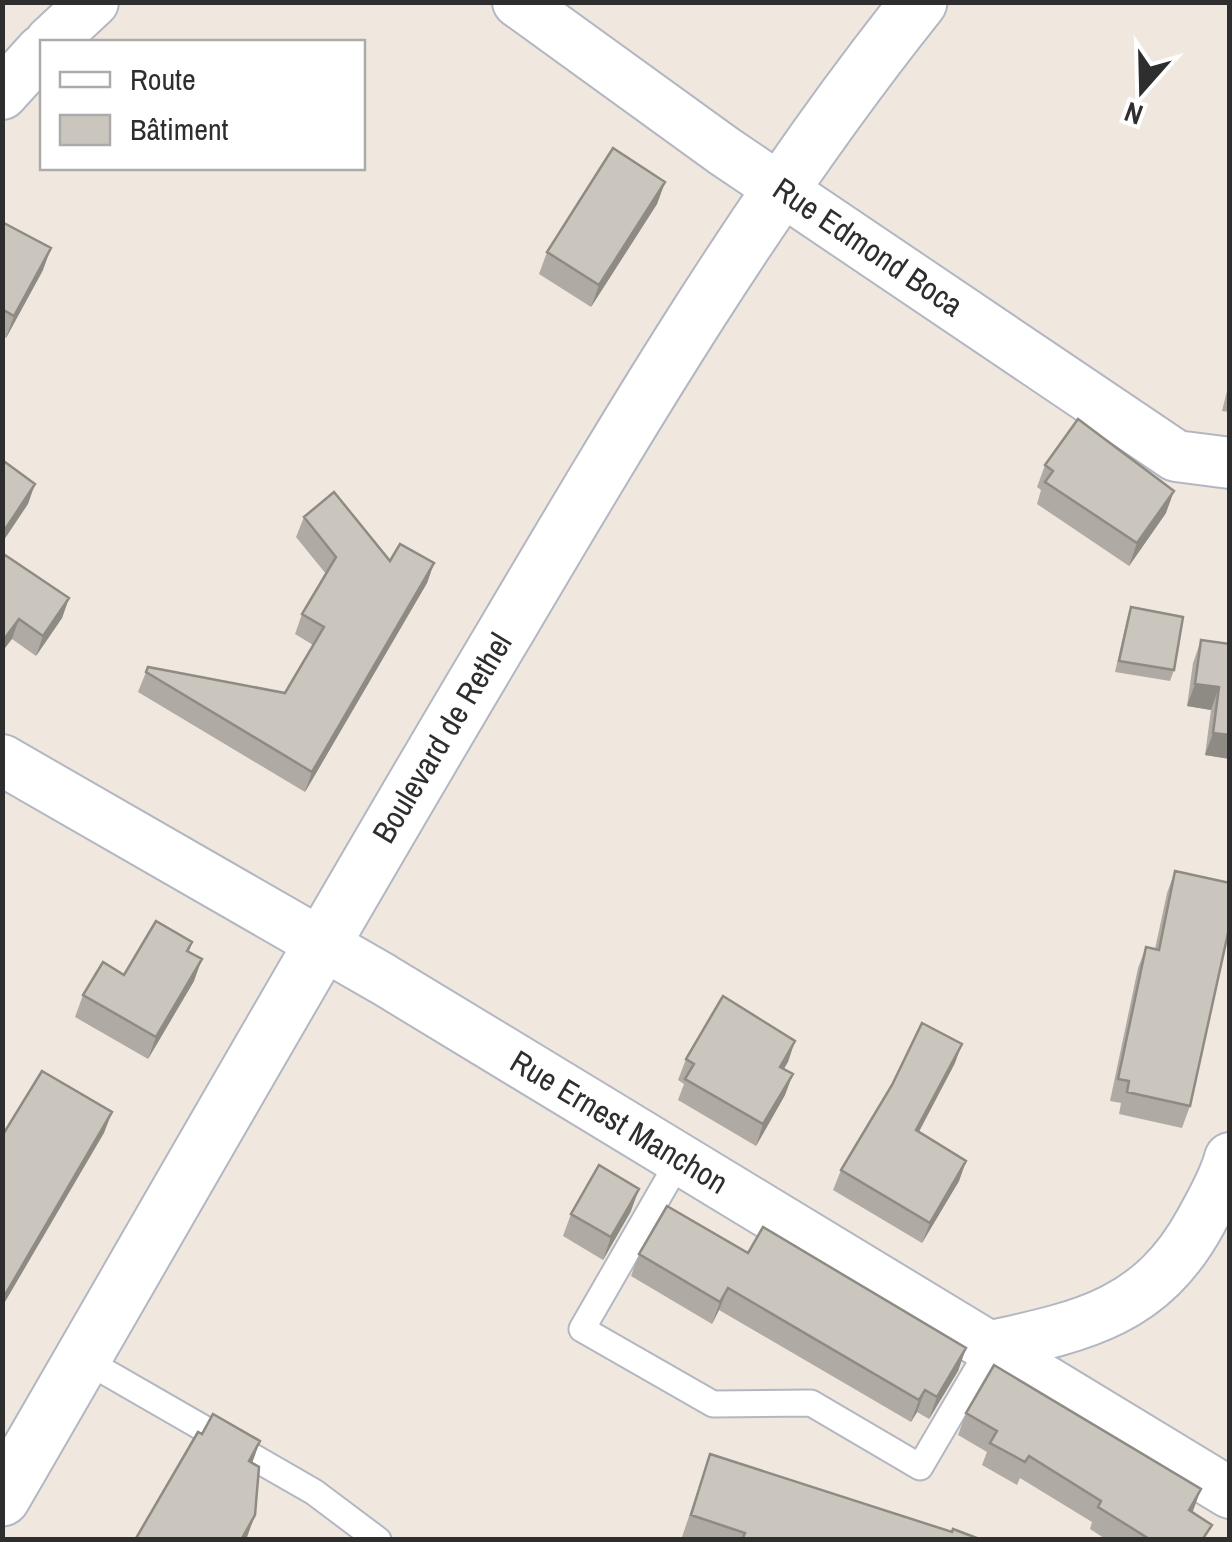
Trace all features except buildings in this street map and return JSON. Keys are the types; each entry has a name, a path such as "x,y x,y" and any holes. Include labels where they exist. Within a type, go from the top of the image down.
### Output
{"main road":[{"name":"Boulevard de Rethel","path":"2,1498 319,944 654,380 780,188 919,2"}],"street":[{"path":"52,40 92,2"},
{"name":"Rue Edmond Boca","path":"518,2 780,188 1176,456 1230,463"},
{"path":"2,94 40,52"},
{"path":"1176,456 1230,502"},
{"name":"Rue Ernest Manchon","path":"2,760 383,979 1230,1493"},
{"path":"991,1346 1055,1332 1115,1310 1152,1286 1183,1254 1228,1166"},
{"path":"1228,1166 1230,1249"}],"lane":[{"path":"680,1159 582,1329 712,1404 810,1403 920,1467 991,1346"},
{"path":"83,1359 314,1492 378,1540"}]}
